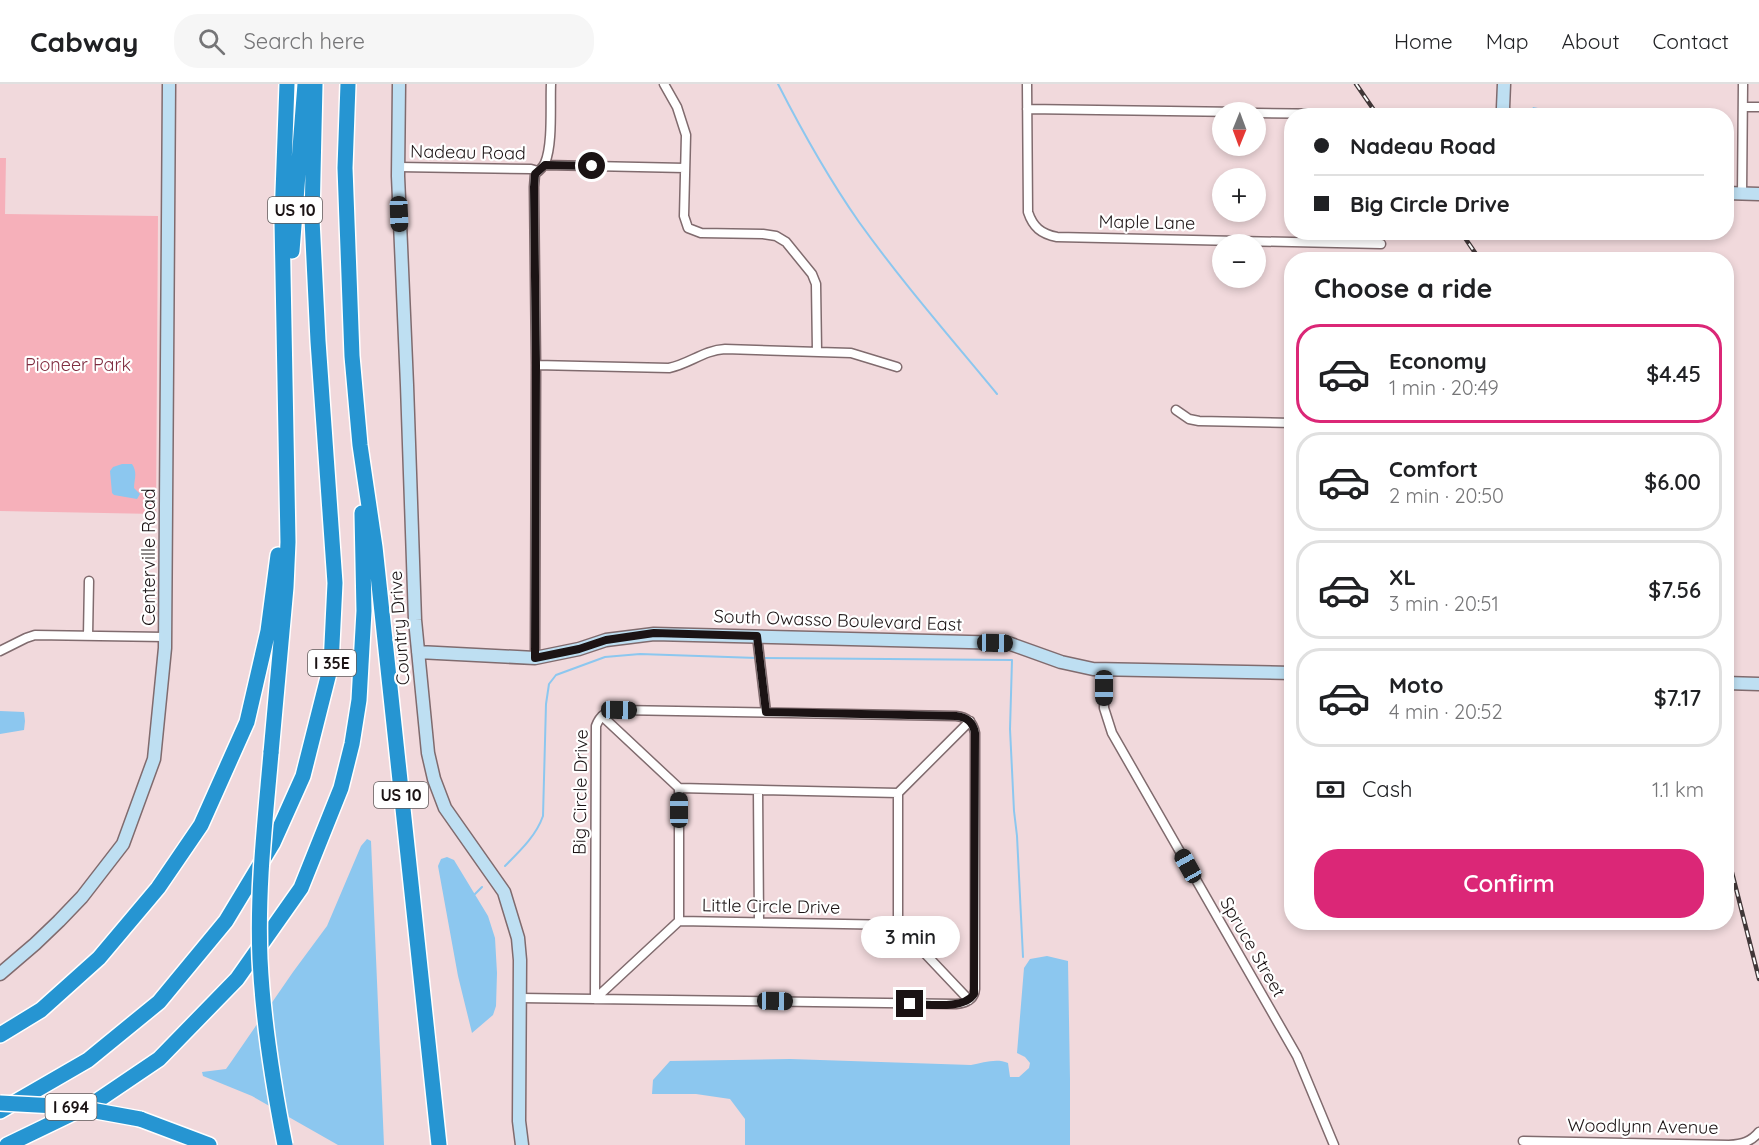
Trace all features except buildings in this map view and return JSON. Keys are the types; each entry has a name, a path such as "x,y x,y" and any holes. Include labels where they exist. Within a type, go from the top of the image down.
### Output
{"highway":[{"path":"285,337 282,220 287,84"},
{"name":"US 10","path":"285,1145 270,1061 260,959 260,907 262,851 286,587 288,542 285,337 305,84"},
{"name":"I 35E","path":"0,1111 88,1060 159,1002 226,921 273,843 303,776 332,665 335,583 312,219 315,84"},
{"name":"I 35E","path":"7,1145 94,1103 159,1059 237,979 301,888 341,788 352,744 359,700 364,611 360,445 352,356 345,168 348,84"},
{"name":"US 10","path":"360,445 376,558 439,1145"},
{"path":"0,1035 41,1010 99,958 158,888 201,825 247,722 268,631 286,496"},
{"name":"I 694","path":"0,1103 74,1107 141,1119 209,1145"}],"street":[{"name":"Centerville Road","path":"0,974 59,921 89,888 123,844 154,759 165,637 169,84"},
{"name":"Country Drive","path":"399,84 398,167 415,620 428,753 434,779 446,808 504,892 518,938 519,1121 522,1145"},
{"path":"535,658 534,187 535,174 542,168 550,136 551,84"},
{"path":"664,84 677,106 686,142 684,216 688,228 701,233 763,234 776,236 786,242 812,274 817,295 817,351"},
{"path":"1028,84 1027,109 1212,112"},
{"path":"1503,108 1504,84"},
{"path":"1742,194 1743,84"},
{"path":"1743,106 1759,107"},
{"name":"Maple Lane","path":"1027,109 1028,212 1036,228 1048,235 1381,244"},
{"path":"1266,113 1284,113"},
{"name":"Nadeau Road","path":"398,167 685,168"},
{"path":"1734,194 1759,194"},
{"path":"536,365 669,368 716,349 851,353 897,368"},
{"path":"1176,410 1199,422 1284,423"},
{"path":"88,636 90,580"},
{"name":"South Owasso Boulevard East","path":"418,652 535,658 579,649 606,640 654,633 1008,643 1075,666 1104,669 1284,673"},
{"path":"0,651 35,635 165,637"},
{"path":"757,636 766,712"},
{"name":"Spruce Street","path":"1104,669 1104,708 1112,733 1297,1056 1334,1145"},
{"path":"1734,683 1759,684"},
{"name":"Big Circle Drive","path":"595,999 596,726 602,716 613,710 766,712 956,716 970,722"},
{"path":"602,716 679,788 898,793"},
{"path":"520,998 956,1004 969,1000 975,989 975,733 970,722 898,793 898,925 969,1000"},
{"name":"Little Circle Drive","path":"679,788 679,921"},
{"path":"758,790 759,922"},
{"name":"Little Circle Drive","path":"595,999 679,921 898,925"},
{"name":"Woodlynn Avenue","path":"1522,1141 1738,1144 1755,1138 1759,1132"}],"green space":[{"name":"Pioneer Park","path":"0,158 6,158 5,214 158,216 156,514 0,511"}],"water":[{"path":"132,464 134,467 134,488 140,494 137,499 112,493 110,471 113,467"},
{"path":"0,711 24,712 24,730 0,734"},
{"path":"367,839 371,841 384,1145 338,1145 252,1096 203,1076 202,1072 226,1069 231,1062 327,926 361,846"},
{"path":"447,857 454,860 488,916 495,938 496,1006 493,1015 472,1033 458,976 438,866 441,859"},
{"path":"1047,956 1068,961 1070,1145 745,1145 745,1119 730,1099 696,1094 652,1094 653,1080 670,1061 790,1059 971,1065 999,1061 1008,1063 1010,1077 1019,1077 1029,1068 1030,1063 1017,1053 1024,968 1030,959"}],"waterway":[{"path":"778,84 816,154 859,222 909,288 997,394"},
{"path":"505,866 532,837 543,816 546,704 549,684 556,675 605,657 640,654 757,658"},
{"path":"763,658 1012,660 1010,729 1023,957"},
{"path":"475,894 482,887"}],"railway":[{"path":"1356,84 1372,108"},
{"path":"1466,240 1475,252"},
{"path":"1734,881 1759,979"}],"route":[{"path":"592,166 545,165 535,174 535,658 579,649 606,640 654,633 757,636 766,712 956,716 968,719 975,733 974,994 969,1000 956,1004 910,1004"}]}
